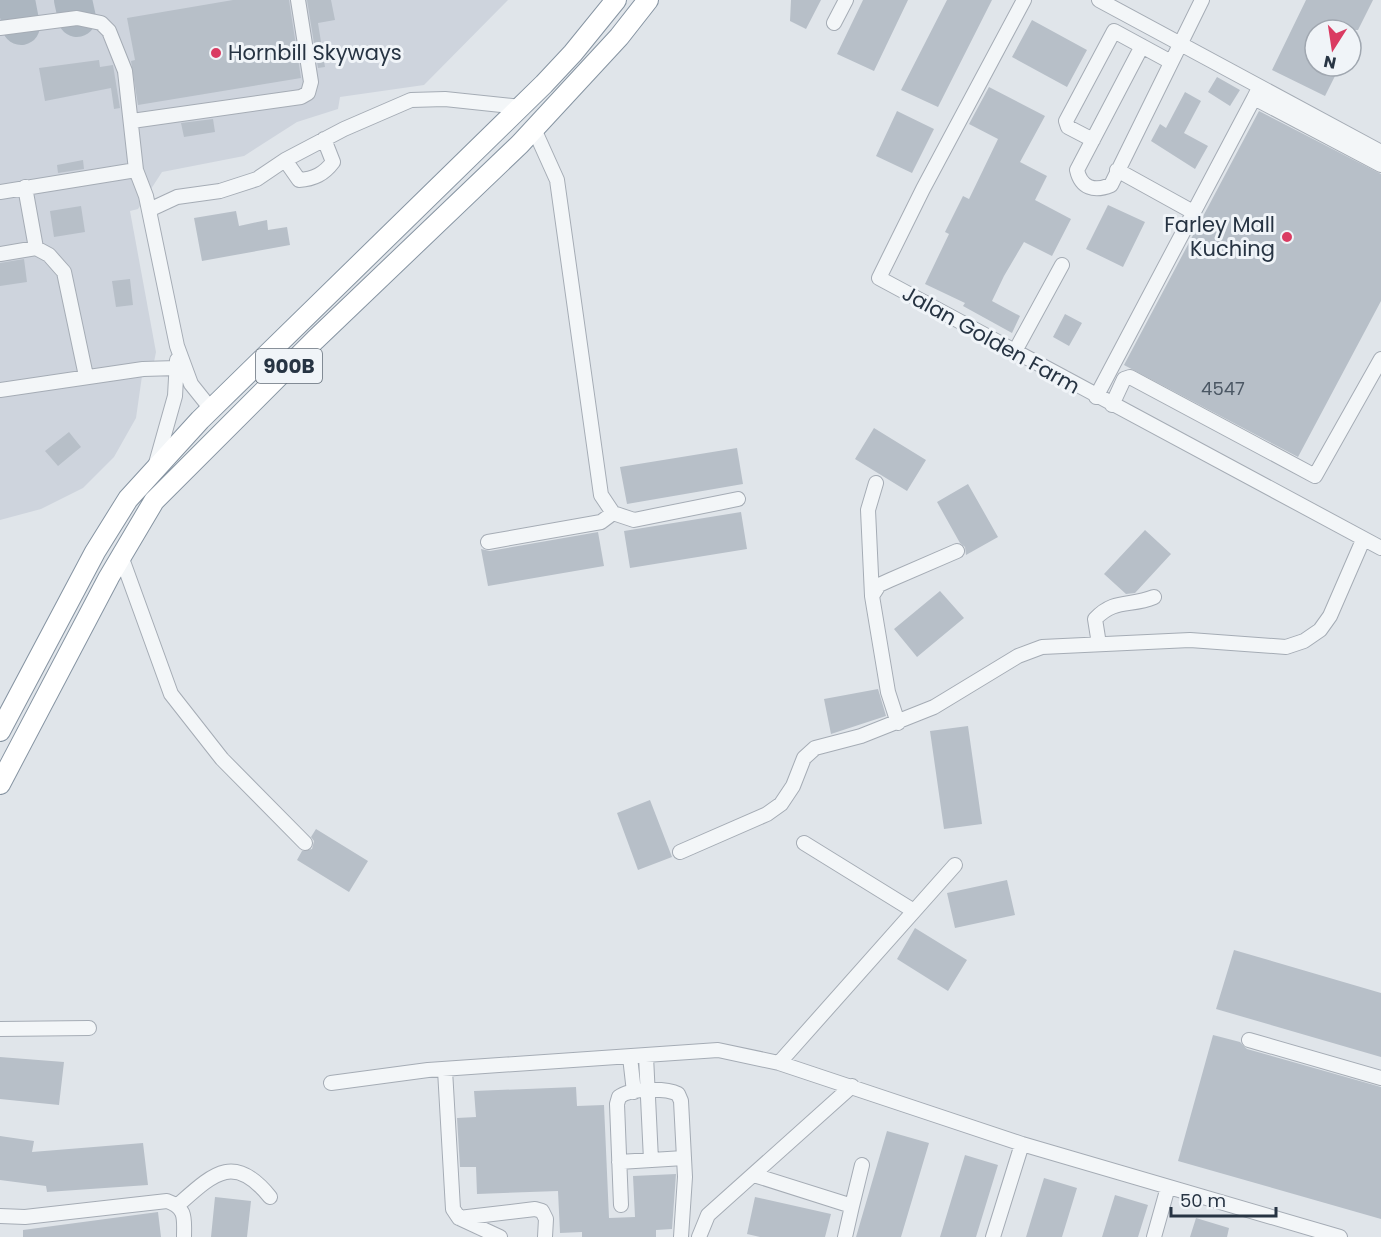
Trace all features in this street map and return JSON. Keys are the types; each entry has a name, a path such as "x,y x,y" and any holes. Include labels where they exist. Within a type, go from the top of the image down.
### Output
{"highway":[{"path":"1,725 110,525 154,468 211,409 521,107 573,54 616,0"},
{"name":"900B","path":"0,784 121,556 154,501 201,452 534,129 619,37 648,0"},
{"path":"0,694 29,676"}],"street":[{"path":"132,121 301,98 308,93 311,82 298,0"},
{"path":"834,23 846,0"},
{"name":"Jalan Golden Farm","path":"1024,0 923,189 879,278 1095,397 1381,548"},
{"path":"1099,0 1179,44 1257,93 1381,165"},
{"path":"1142,46 1077,170 1080,181 1087,186 1101,189 1111,185 1202,0"},
{"path":"1093,140 1068,127 1066,121 1124,14"},
{"path":"0,28 77,18 106,27 125,71 136,170 149,210 177,346 190,384 211,409"},
{"path":"1114,31 1171,62"},
{"path":"1257,93 1381,152"},
{"path":"1095,397 1257,93"},
{"path":"149,210 177,197 220,191 258,179 285,160 324,139 411,100 445,99 521,107"},
{"path":"534,129 557,180 601,495 613,513 634,520 738,499"},
{"path":"285,160 299,180 314,177 327,170 333,162 324,139"},
{"path":"0,192 136,170"},
{"path":"1118,170 1193,212"},
{"path":"25,187 36,248"},
{"path":"0,254 36,248 49,255 64,272 86,376"},
{"path":"1014,353 1062,265"},
{"path":"154,468 173,405 177,346"},
{"path":"1112,405 1124,379 1130,377 1315,476 1381,359"},
{"path":"0,390 86,376 143,369 177,368"},
{"path":"876,483 868,510 872,596 888,692 898,723"},
{"path":"488,542 601,522 613,513"},
{"path":"680,852 767,814 781,804 793,786 804,758 815,748 861,736 934,707 1018,656 1041,647 1190,640 1286,647 1304,641 1320,630 1330,616 1363,540"},
{"path":"872,596 879,585 957,551"},
{"path":"121,556 171,694 222,759 305,843"},
{"path":"1099,644 1095,619 1107,606 1145,601 1154,597"},
{"path":"1,725 26,734"},
{"path":"804,843 914,911"},
{"path":"780,1063 955,865"},
{"path":"0,1029 89,1028"},
{"path":"1249,1040 1381,1078"},
{"path":"331,1083 428,1070 718,1050 780,1063 1022,1144 1168,1187 1309,1233 1340,1237"},
{"path":"646,1056 651,1160"},
{"path":"630,1057 634,1092"},
{"path":"445,1070 453,1209 459,1218 500,1237"},
{"path":"699,1237 708,1215 852,1086"},
{"path":"621,1205 616,1104 622,1094 672,1091 678,1094 681,1101 684,1158 681,1237"},
{"path":"993,1237 1022,1144"},
{"path":"619,1162 684,1158"},
{"path":"845,1237 862,1165"},
{"path":"184,1237 181,1209 215,1173 229,1170 244,1173 257,1181 270,1197"},
{"path":"754,1175 852,1206"},
{"path":"1154,1237 1168,1187"},
{"path":"0,1216 25,1217 167,1201 181,1209"},
{"path":"459,1218 535,1209 543,1211 546,1219 545,1237"}],"shaded area":[{"path":"0,0 508,0 424,85 340,97 338,109 297,122 244,156 162,172 138,209 130,211 156,352 154,362 143,369 136,418 114,457 83,488 41,509 0,520"}],"building":[{"name":"Hornbill Skyways","path":"233,0 289,0 301,78 138,105 131,61 135,60 127,18"},
{"path":"307,0 331,0 335,20 318,23 325,67 318,68"},
{"path":"791,0 821,0 806,29 790,21"},
{"path":"863,0 908,0 874,71 837,54"},
{"path":"947,0 992,0 938,107 901,90"},
{"path":"1306,0 1373,0 1363,20 1363,18 1303,18 1303,78 1334,78 1325,96 1272,70"},
{"path":"1032,20 1087,50 1067,87 1012,57"},
{"path":"99,60 100,67 113,65 120,108 114,109 111,88 45,101 39,68"},
{"path":"1217,77 1240,90 1230,106 1208,92"},
{"path":"989,87 1045,116 1020,162 1047,176 1035,200 1071,219 1052,256 1024,242 1004,276 992,301 1020,316 1012,333 963,306 965,303 925,284 949,234 945,232 963,196 969,199 998,139 969,124"},
{"path":"1185,92 1201,101 1184,133 1208,146 1195,169 1151,141 1160,124 1166,128"},
{"path":"897,111 934,129 912,173 876,156"},
{"name":"Farley Mall Kuching","path":"1259,111 1381,174 1381,301 1298,457 1124,365"},
{"path":"213,119 215,132 184,137 181,123"},
{"path":"83,160 84,169 58,173 57,165"},
{"path":"1108,205 1145,222 1123,267 1086,249"},
{"path":"81,206 85,232 54,237 50,211"},
{"path":"236,211 239,226 267,220 268,230 287,227 290,245 202,261 194,218"},
{"path":"24,259 27,282 0,286 0,263"},
{"path":"130,279 133,305 116,307 112,281"},
{"path":"1065,314 1082,323 1069,346 1053,337"},
{"path":"874,428 926,460 907,491 855,459"},
{"path":"69,432 81,447 58,466 45,451"},
{"path":"737,448 743,484 627,504 620,467"},
{"path":"968,484 998,537 966,555 965,547 960,543 937,502"},
{"path":"741,512 747,549 630,568 624,531"},
{"path":"1145,530 1171,554 1135,593 1126,594 1104,574"},
{"path":"598,532 604,566 488,586 481,549 490,551"},
{"path":"940,591 964,618 917,657 894,629"},
{"path":"878,689 886,716 831,734 824,699"},
{"path":"968,726 982,824 944,829 930,731"},
{"path":"650,800 672,857 638,870 617,813"},
{"path":"316,829 368,861 349,892 297,860 302,851 312,849 314,841 311,837"},
{"path":"1007,880 1015,915 955,928 947,893"},
{"path":"915,928 967,960 948,991 897,959"},
{"path":"1234,950 1381,993 1381,1057 1216,1009"},
{"path":"1213,1035 1240,1042 1247,1049 1381,1087 1381,1219 1178,1161"},
{"path":"0,1057 64,1062 59,1105 0,1099"},
{"path":"576,1087 577,1106 604,1105 609,1218 635,1217 633,1176 676,1174 672,1229 656,1230 656,1237 582,1237 582,1232 560,1233 558,1191 477,1194 476,1167 460,1167 457,1118 476,1117 474,1091"},
{"path":"887,1131 929,1143 901,1237 856,1237"},
{"path":"0,1136 34,1141 32,1152 143,1143 148,1185 47,1192 46,1186 0,1180"},
{"path":"965,1155 998,1165 976,1237 940,1237"},
{"path":"1044,1178 1077,1188 1062,1237 1026,1237"},
{"path":"1115,1195 1148,1205 1138,1237 1102,1237"},
{"path":"215,1197 251,1201 247,1237 211,1237"},
{"path":"755,1197 831,1214 825,1237 760,1237 747,1234"},
{"path":"158,1212 161,1237 23,1237 23,1230"},
{"path":"1196,1218 1229,1228 1227,1237 1190,1237"}],"taxiway":[{"path":"16,0 21,26"},
{"path":"73,0 77,18"}],"place":[{"name":"Hornbill Skyways","path":"216,53"},
{"name":"Farley Mall Kuching","path":"1287,237"}]}
